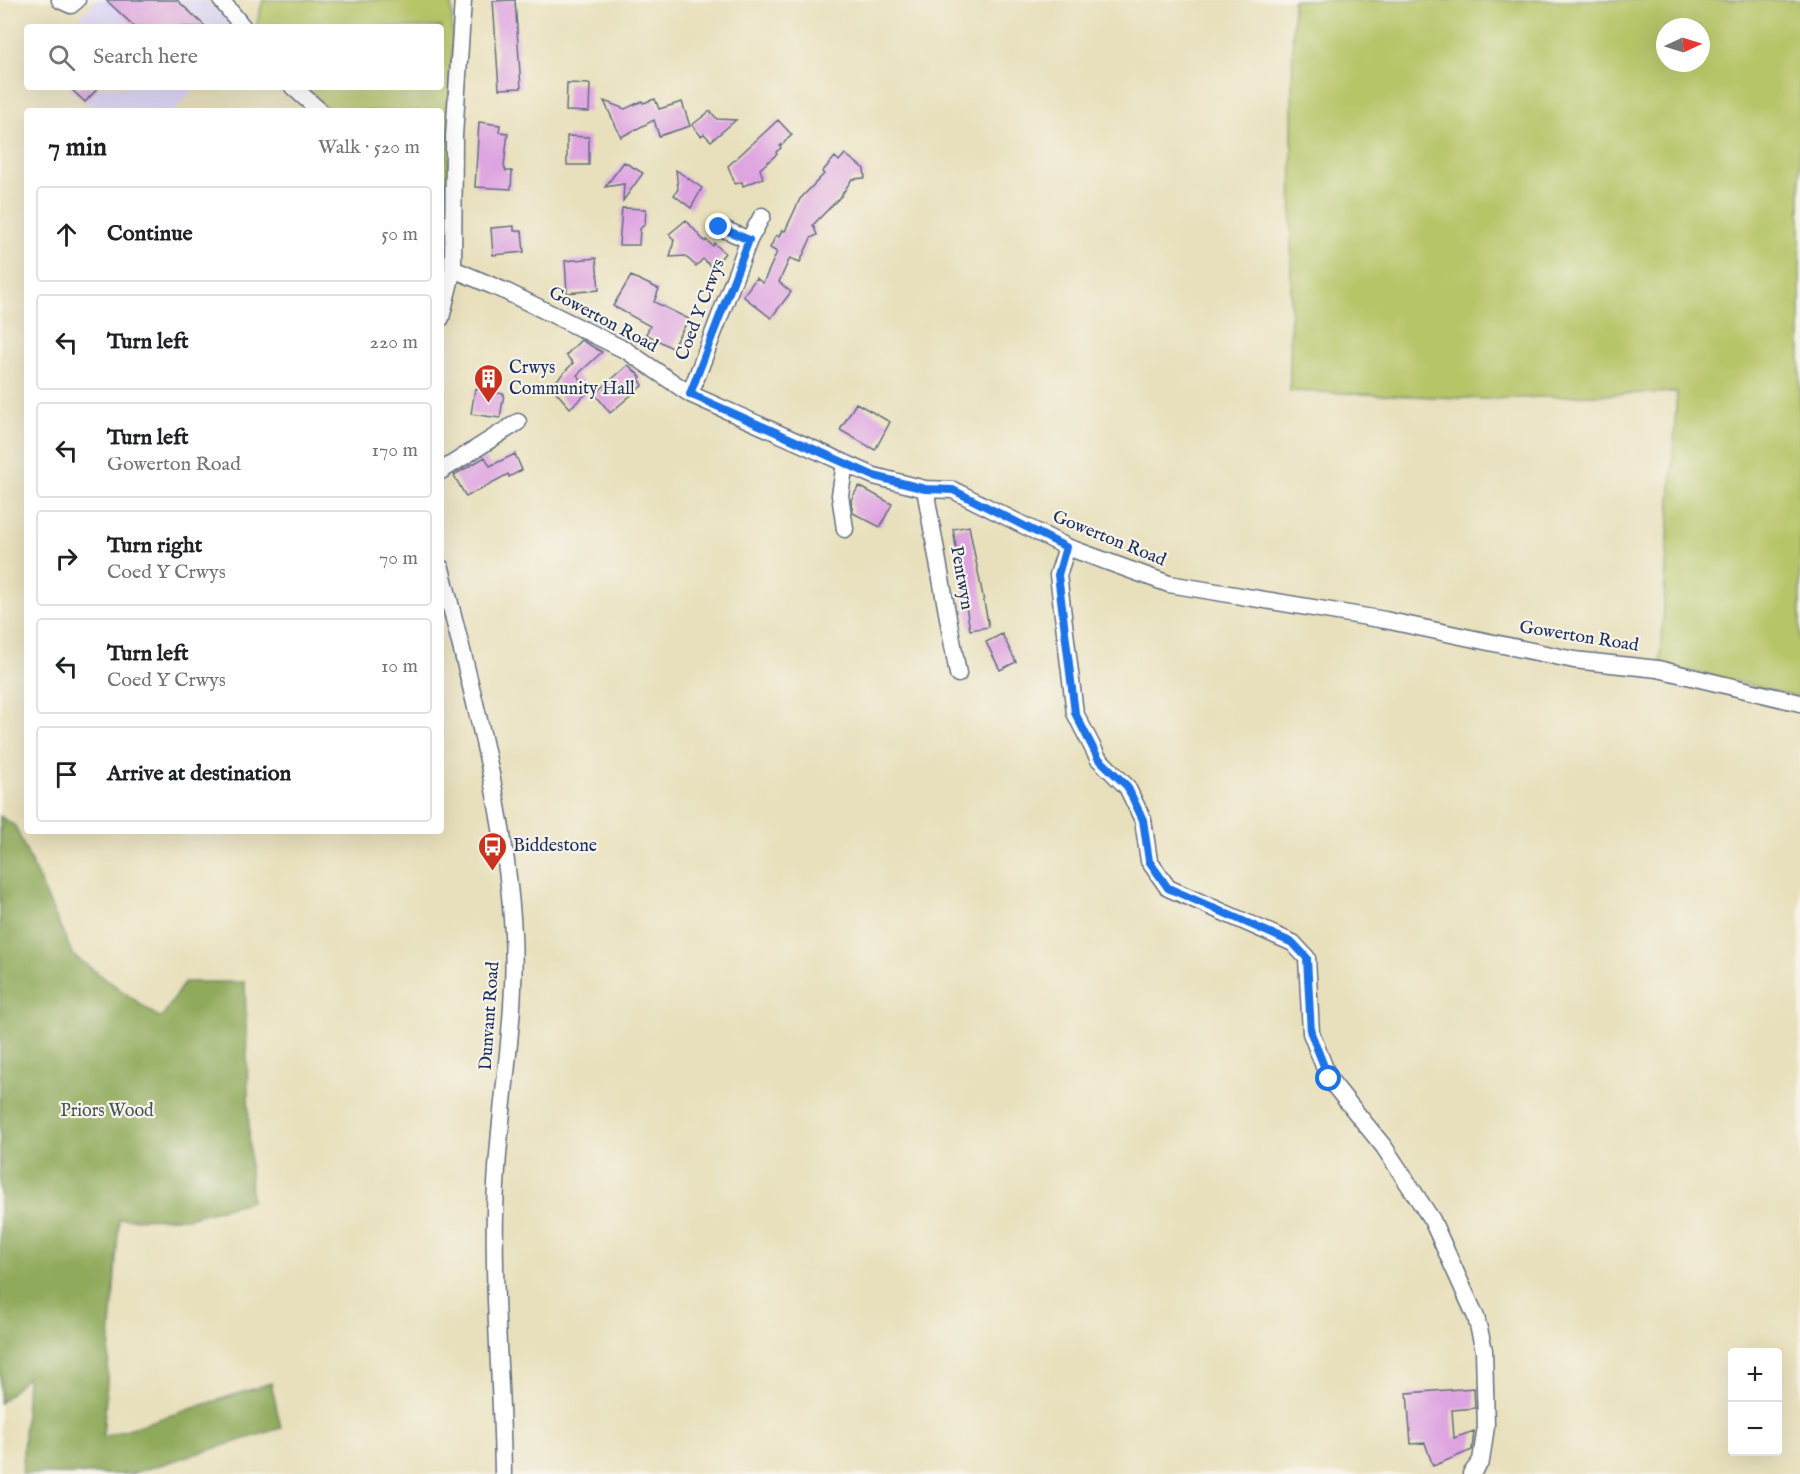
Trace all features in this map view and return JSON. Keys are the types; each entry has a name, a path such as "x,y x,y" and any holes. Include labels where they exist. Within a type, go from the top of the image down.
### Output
{"street":[{"path":"60,0 71,5 77,0"},
{"path":"444,306 453,269 448,210 463,0"},
{"path":"225,1 241,24"},
{"path":"296,90 317,108"},
{"name":"Coed Y Crwys","path":"690,394 749,240 762,216"},
{"path":"719,227 749,240"},
{"name":"Gowerton Road","path":"453,269 507,292 627,351 690,394 874,476 925,489 953,490 1066,547 1169,584 1385,620 1574,660 1658,669 1800,703"},
{"path":"444,469 518,422"},
{"path":"845,463 840,495 845,529"},
{"name":"Pentwyn","path":"925,489 958,674"},
{"path":"1066,547 1058,575 1075,713 1098,758 1127,786 1143,820 1149,861 1168,888 1293,943 1307,958 1311,1033 1329,1079 1384,1147 1432,1220 1476,1317 1484,1350 1486,1426 1481,1461 1471,1474"},
{"name":"Dunvant Road","path":"444,581 491,777 508,877 513,934 513,1002 496,1184 495,1269 503,1474"}],"shaded area":[{"path":"96,0 205,0 231,24 74,24"},
{"path":"72,90 193,90 177,108 92,108"}],"green space":[{"path":"263,0 451,0 453,40 447,190 444,192 444,108 327,108 307,90 444,90 444,24 257,24"},
{"path":"1293,0 1800,0 1800,697 1660,664 1677,392 1485,399 1290,391"},
{"name":"Priors Wood","path":"0,816 15,826 73,955 161,1019 184,982 245,982 251,1201 188,1218 119,1219 103,1437 271,1383 281,1428 130,1474 22,1474 27,1377 0,1403"}],"building":[{"path":"106,0 177,0 203,24 132,24"},
{"path":"515,0 521,88 499,89 493,1"},
{"path":"567,83 590,84 589,112 566,111"},
{"path":"72,90 96,90 85,102"},
{"path":"655,99 659,109 682,102 690,126 659,136 654,120 621,137 604,101 625,109 642,101 643,103"},
{"path":"710,111 717,119 736,120 711,141 704,134 701,136 692,125"},
{"path":"778,120 792,135 780,146 777,154 760,169 763,178 743,186 742,182 735,184 728,166"},
{"path":"479,122 500,125 499,132 508,133 504,166 506,171 512,171 511,189 475,187"},
{"path":"567,136 589,137 589,165 567,165"},
{"path":"845,154 864,169 865,178 852,179 841,196 813,225 817,235 811,238 800,262 790,258 779,282 791,292 771,318 743,296 756,278 763,283 777,252 770,248 776,235 779,237 782,230 785,231 800,199 824,174 822,172 835,157 839,161"},
{"path":"624,162 643,173 623,201 624,184 605,187"},
{"path":"676,170 702,188 691,208 674,195 678,189"},
{"path":"622,208 646,209 645,224 640,229 639,245 619,245"},
{"path":"686,220 705,242 706,240 713,246 714,243 725,253 713,268 703,259 696,266 685,256 670,257 674,240 669,234"},
{"path":"514,226 514,231 522,231 524,252 493,255 491,228"},
{"path":"596,258 599,290 567,293 565,261"},
{"path":"631,276 659,289 654,302 689,319 672,348 646,334 650,326 613,306"},
{"path":"581,340 602,352 577,375 591,390 570,408 556,392 562,387 556,381 573,363 566,355"},
{"path":"628,365 641,377 639,379 643,385 610,413 595,394"},
{"name":"Crwys Community Hall","path":"475,389 504,394 500,418 471,414"},
{"path":"856,403 890,422 875,450 840,430"},
{"path":"515,454 522,470 509,477 508,474 466,497 454,475 485,457 490,466"},
{"path":"859,486 892,504 880,527 853,513 851,500"},
{"path":"969,526 989,627 970,630 953,529"},
{"path":"1002,634 1016,662 1000,670 986,642"},
{"path":"1474,1388 1475,1408 1452,1410 1454,1438 1474,1431 1472,1450 1433,1466 1425,1443 1411,1444 1407,1393"}],"place":[{"name":"Crwys Community Hall","path":"488,404"},
{"name":"Biddestone","path":"492,872"}],"route":[{"path":"719,227 749,240 690,394 874,476 925,489 953,490 1066,547 1058,575 1075,713 1098,758 1127,786 1143,820 1149,861 1168,888 1293,943 1307,958 1311,1033 1329,1079"}]}
